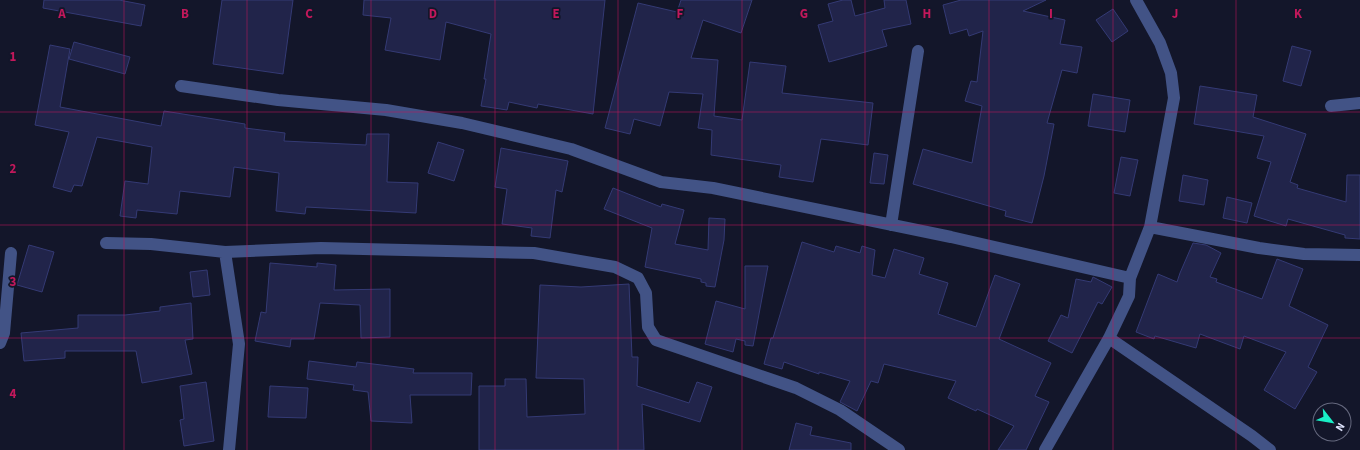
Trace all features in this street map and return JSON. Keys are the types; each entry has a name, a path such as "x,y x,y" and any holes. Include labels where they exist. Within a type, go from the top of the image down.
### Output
{"street":[{"path":"1045,450 1109,338 1129,296 1130,278 1150,227 1174,98 1171,73 1160,43 1136,0"},
{"path":"891,225 918,51"},
{"path":"181,86 278,100 386,110 462,123 571,149 661,182 713,188 951,237 1130,278"},
{"path":"1331,106 1360,103"},
{"path":"1150,227 1259,248 1304,254 1360,254"},
{"path":"106,243 151,244 225,252 322,248 534,253 615,267 638,278 646,293 648,327 656,340 674,348 796,388 840,410 899,450"},
{"path":"225,252 239,344 229,450"},
{"path":"0,343 4,333 11,253"},
{"path":"1109,338 1252,436 1270,450"}],"building":[{"path":"44,0 119,0 145,5 141,26 43,8"},
{"path":"222,0 293,0 283,74 213,64"},
{"path":"364,0 605,0 593,114 538,104 537,108 509,102 507,110 481,106 486,79 484,79 491,34 446,22 440,60 385,50 391,18 363,15"},
{"path":"681,0 752,0 741,33 703,20 691,58 718,60 714,116 742,120 750,62 786,66 782,93 873,103 868,145 821,139 813,182 779,177 781,165 711,155 712,130 698,128 703,94 669,92 660,126 634,119 630,134 605,128 638,3 677,12"},
{"path":"843,0 851,0 855,16 885,8 884,0 906,0 911,24 882,30 887,46 829,62 818,25 833,21 828,4"},
{"path":"961,0 1046,0 1023,11 1065,20 1060,44 1082,47 1077,73 1062,70 1047,123 1054,124 1044,176 1032,223 1005,216 1006,211 913,184 923,149 972,163 982,106 965,101 971,81 977,82 983,31 969,36 967,29 950,34 943,5"},
{"path":"1113,9 1128,31 1112,42 1096,20"},
{"path":"74,42 130,57 125,74 69,59"},
{"path":"50,45 70,49 60,107 161,126 164,111 245,124 245,128 285,133 284,141 366,145 367,134 389,134 387,182 418,183 416,213 306,207 305,214 276,211 279,173 234,167 230,197 180,191 177,214 137,210 136,218 120,216 125,181 148,184 152,147 97,137 82,186 74,185 71,192 53,187 69,132 35,125"},
{"path":"1292,46 1311,51 1301,86 1283,81"},
{"path":"1200,86 1257,95 1253,117 1306,134 1290,182 1298,185 1297,188 1346,202 1347,175 1360,175 1360,239 1345,238 1345,235 1288,219 1286,226 1254,216 1271,162 1257,158 1264,136 1194,124"},
{"path":"1093,94 1130,100 1125,132 1088,126"},
{"path":"438,142 464,150 454,181 428,173"},
{"path":"501,148 568,161 562,192 556,190 550,238 531,236 532,228 502,224 507,189 495,187"},
{"path":"874,153 888,155 884,184 870,183"},
{"path":"1121,157 1138,160 1130,196 1114,193"},
{"path":"1183,175 1208,180 1204,205 1179,201"},
{"path":"613,188 661,207 662,204 684,210 675,244 708,250 709,218 725,219 724,240 715,287 706,286 706,283 701,282 701,279 645,267 652,228 604,209"},
{"path":"1227,197 1252,203 1247,223 1223,218"},
{"path":"802,242 834,252 836,246 860,253 862,246 875,250 872,275 885,278 894,249 924,258 919,274 948,283 938,314 976,327 995,275 1020,284 999,339 1051,363 1035,396 1049,402 1026,450 998,450 1014,426 948,398 956,381 884,364 878,383 871,381 857,411 840,402 850,381 819,372 819,374 784,362 782,369 764,364"},
{"path":"1193,243 1206,245 1221,253 1210,277 1217,279 1216,282 1262,299 1277,259 1303,269 1289,306 1328,325 1308,367 1317,372 1295,409 1264,390 1286,352 1244,336 1240,349 1200,334 1196,348 1155,336 1154,339 1136,332 1158,274 1177,282"},
{"path":"29,245 54,252 42,292 17,285"},
{"path":"270,263 317,267 317,263 336,265 334,290 390,289 390,337 361,338 360,305 320,303 314,339 291,339 290,347 255,341 261,312 266,313"},
{"path":"745,266 768,266 753,346 745,345 745,341 736,339 733,352 705,344 716,301 745,309"},
{"path":"207,270 210,295 193,297 190,272"},
{"path":"1093,277 1112,287 1102,304 1098,302 1072,353 1048,341 1061,315 1068,318 1076,279 1091,282"},
{"path":"629,284 632,357 638,357 637,386 689,403 697,382 712,387 700,422 642,404 644,450 479,450 479,386 505,386 505,379 526,379 527,417 585,414 584,379 536,378 540,285 581,287"},
{"path":"191,303 193,339 185,340 192,374 142,383 136,351 65,351 65,358 24,361 21,333 78,328 78,315 125,315 160,311 160,307"},
{"path":"309,361 356,367 357,362 414,369 413,373 472,373 471,395 410,395 412,423 371,421 368,392 353,390 354,385 307,379"},
{"path":"206,382 214,441 184,446 180,420 184,419 180,386"},
{"path":"270,386 308,388 306,418 268,417"},
{"path":"796,423 812,427 810,435 851,443 851,450 789,450"}]}
